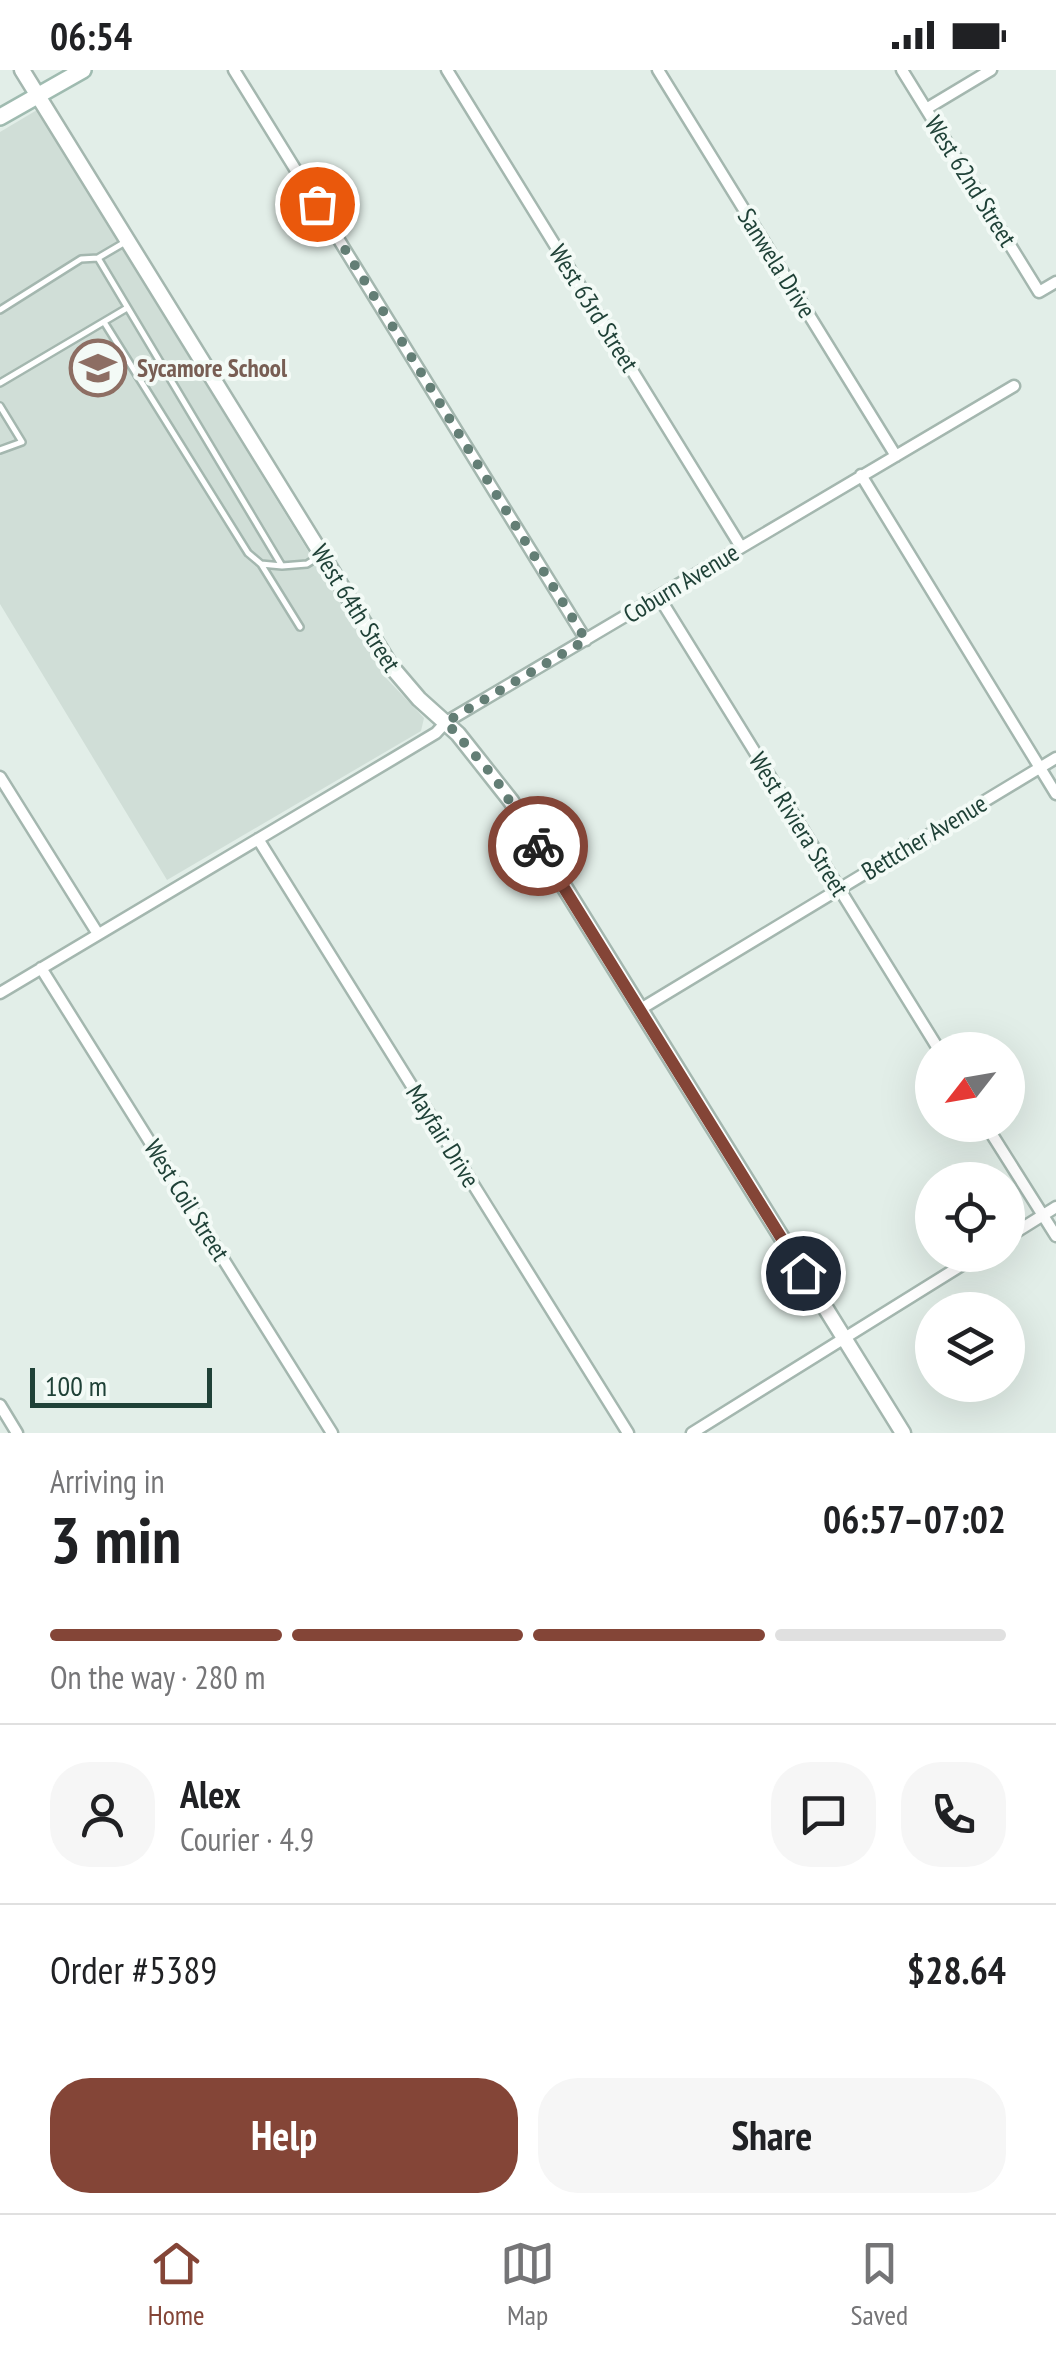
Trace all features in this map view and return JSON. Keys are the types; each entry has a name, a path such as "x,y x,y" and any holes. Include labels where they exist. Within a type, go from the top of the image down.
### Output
{"main road":[{"path":"0,117 83,70"}],"street":[{"name":"West 64th Street","path":"22,70 390,666 446,722 503,790 903,1433"},
{"path":"234,70 586,640"},
{"name":"West 63rd Street","path":"447,70 740,547"},
{"name":"Sanwela Drive","path":"658,70 896,456"},
{"name":"West 62nd Street","path":"902,70 1039,292 1056,282"},
{"path":"926,109 991,70"},
{"name":"Coburn Avenue","path":"0,993 436,732 446,722 1014,386"},
{"path":"861,476 1056,794"},
{"name":"West Riviera Street","path":"659,597 929,1032"},
{"name":"Bettcher Avenue","path":"639,1010 1056,758"},
{"path":"0,777 98,934"},
{"name":"Mayfair Drive","path":"258,839 628,1433"},
{"name":"West Coil Street","path":"42,968 332,1433"},
{"path":"997,1142 1056,1236"},
{"path":"1025,1226 1056,1207"},
{"path":"692,1433 951,1272"},
{"path":"0,1405 18,1433"}],"lane":[{"path":"0,310 82,259 98,258 127,240"},
{"path":"98,258 282,566"},
{"path":"0,383 128,308"},
{"path":"104,322 248,553 261,564 300,628"},
{"path":"0,406 22,442 0,450"},
{"path":"261,564 307,564 322,555"}],"shaded area":[{"name":"Sycamore School","path":"37,110 386,678 424,718 421,731 167,880 0,604 0,132"}],"way so far":[{"path":"317,204 586,640 446,722 495,778 538,846"}],"place":[{"name":"Sycamore School","path":"98,368"}],"route":[{"path":"538,846 803,1273"}]}
